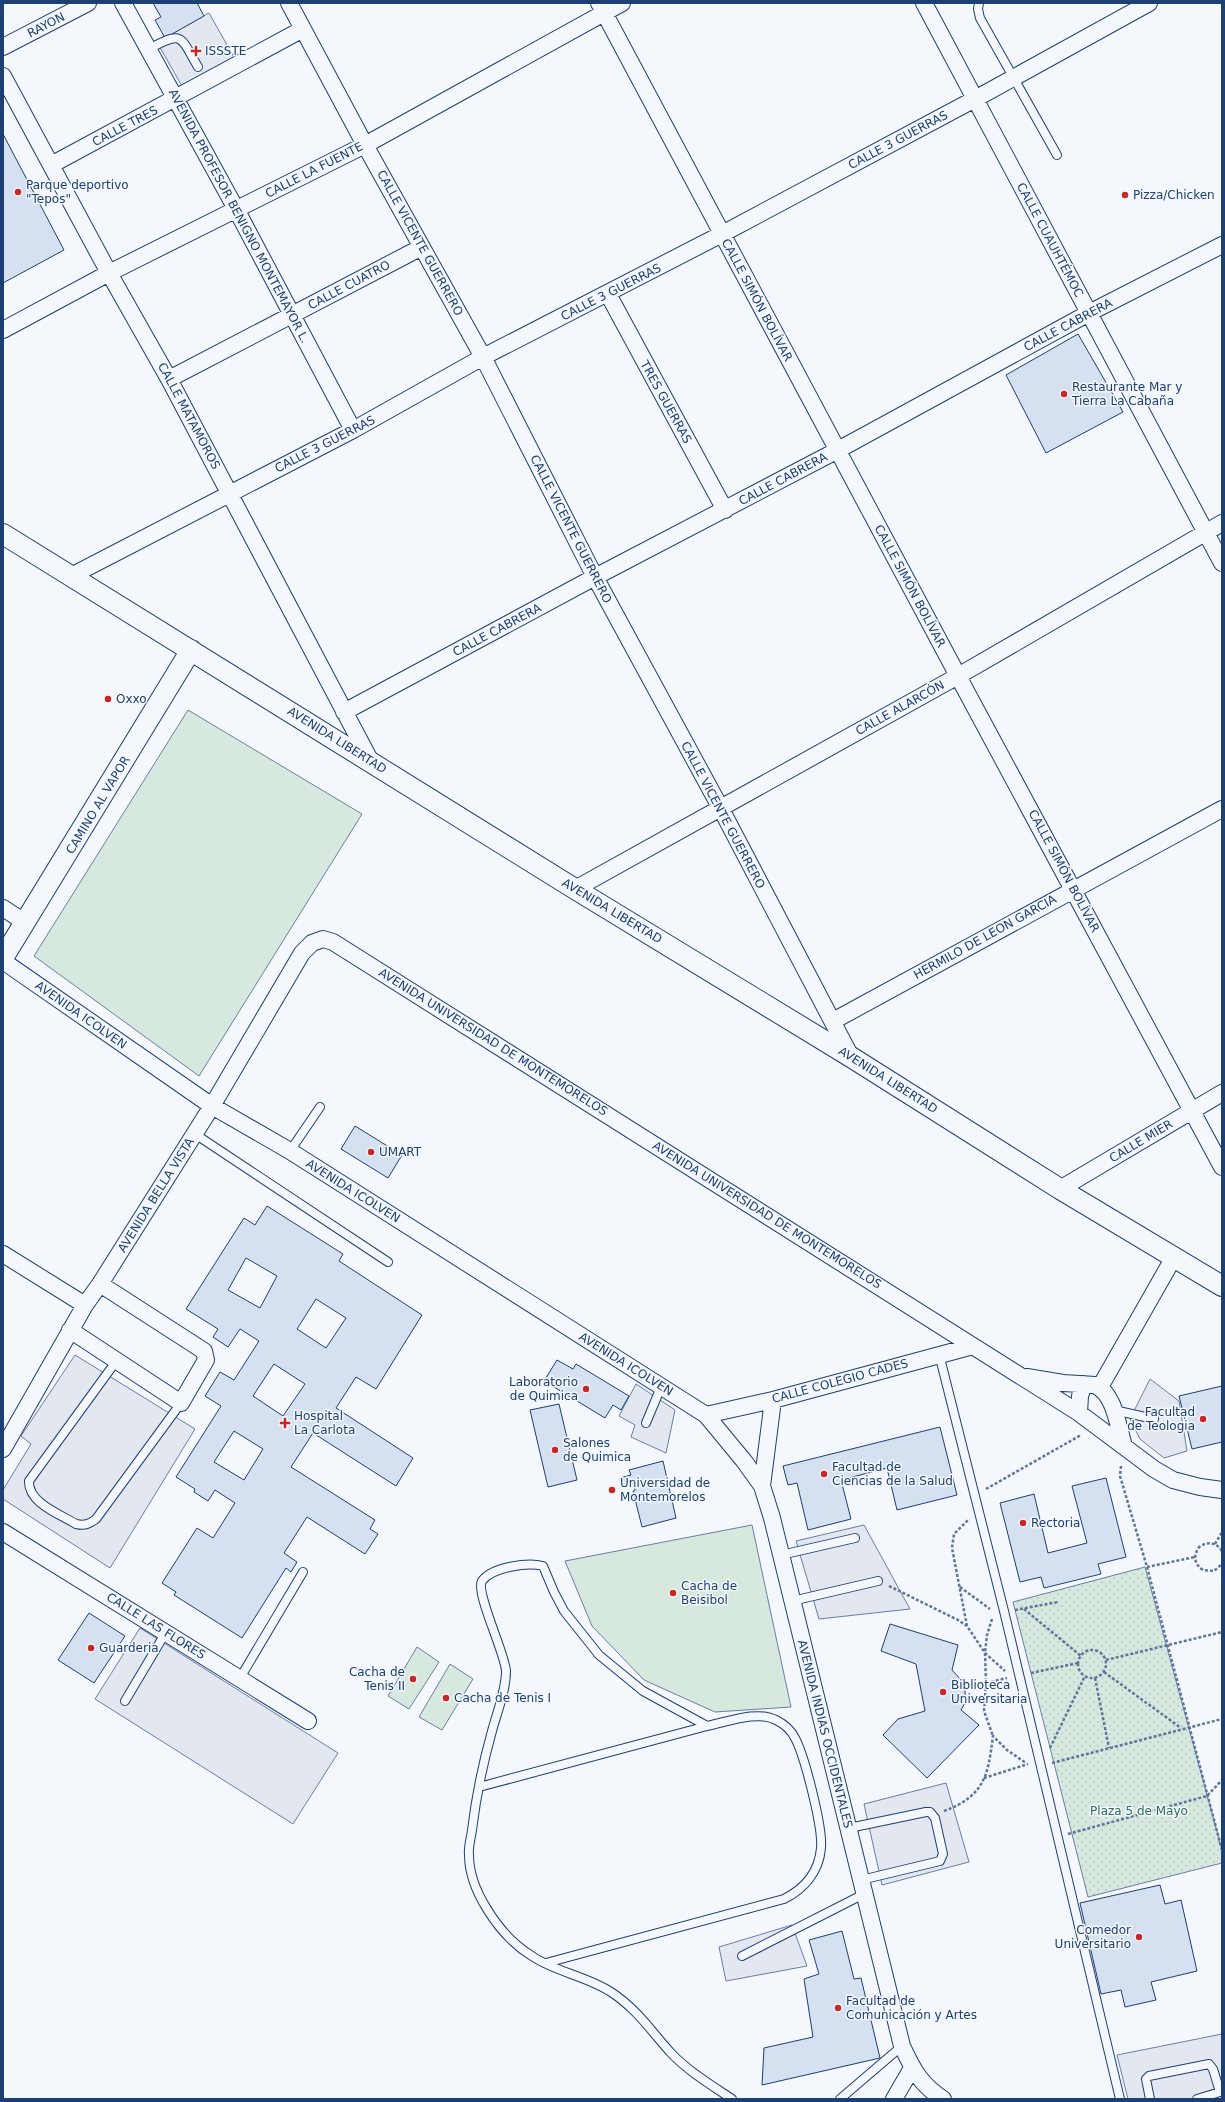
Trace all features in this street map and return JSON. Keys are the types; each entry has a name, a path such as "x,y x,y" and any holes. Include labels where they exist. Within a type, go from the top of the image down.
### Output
{"street":[{"name":"RAYON","path":"3,47 88,3"},
{"name":"AVENIDA PROFESOR BENIGNO MONTEMAYOR L.","path":"124,3 236,209 353,430"},
{"name":"CALLE VICENTE GUERRERO","path":"289,3 364,145 483,357 595,577 720,807 851,1057"},
{"name":"CALLE LA FUENTE","path":"3,330 108,273 364,145 602,8 622,3"},
{"name":"CALLE CUAUHTÉMOC","path":"924,3 1222,563"},
{"name":"CALLE 3 GUERRAS","path":"71,576 230,492 353,430 483,357 722,234 1014,78 1149,3"},
{"name":"CALLE SIMÓN BOLÍVAR","path":"602,8 1222,1167"},
{"name":"CALLE TRES","path":"51,166 303,29"},
{"name":"CALLE MATAMOROS","path":"3,76 108,273 170,379 370,760"},
{"name":"CALLE CUATRO","path":"170,379 422,247"},
{"name":"CALLE CABRERA","path":"344,712 595,577 838,450 1089,313 1221,248"},
{"name":"TRES GUERRAS","path":"608,294 725,510"},
{"name":"CALLE ALARCÓN","path":"575,889 958,676 1222,523"},
{"name":"AVENIDA LIBERTAD","path":"4,538 71,576 370,760 575,889 851,1057 1060,1189 1222,1286"},
{"name":"CAMINO AL VAPOR","path":"3,960 191,650"},
{"name":"HERMILO DE LEON GARCIA","path":"833,1021 1222,808"},
{"path":"3,908 26,923"},
{"name":"AVENIDA UNIVERSIDAD DE MONTEMORELOS","path":"312,943 323,938 333,942 1087,1419 1154,1468 1173,1480 1200,1487 1222,1490"},
{"name":"AVENIDA BELLA VISTA","path":"3,1449 85,1305 100,1284 195,1134 302,953 312,943"},
{"name":"AVENIDA ICOLVEN","path":"3,960 212,1106 290,1151 706,1415"},
{"name":"CALLE MIER","path":"1060,1189 1222,1093"},
{"path":"3,1254 85,1305"},
{"path":"1113,1408 1087,1419 1080,1396 1092,1386 1174,1257"},
{"path":"70,1330 181,1403 206,1360 204,1351 100,1284"},
{"name":"CALLE COLEGIO CADES","path":"706,1415 773,1400 973,1346"},
{"path":"1019,1376 1092,1386 1113,1408 1124,1446"},
{"path":"762,1486 773,1400"},
{"name":"AVENIDA INDIAS OCCIDENTALES","path":"706,1415 744,1461 762,1486 772,1518 902,2046 912,2068 928,2089 943,2099"},
{"name":"CALLE LAS FLORES","path":"3,1532 240,1678 308,1722"},
{"path":"894,2099 912,2068"}],"lane":[{"path":"979,3 978,9 980,18 1057,155"},
{"path":"149,49 164,40 176,37 182,40 198,67"},
{"path":"290,1151 320,1107"},
{"path":"195,1134 388,1262"},
{"path":"939,1354 980,1511 1120,2099"},
{"path":"117,1360 29,1481 28,1488 34,1499 76,1524 84,1526 90,1523 96,1519 181,1403"},
{"path":"646,1423 661,1387"},
{"path":"1113,1408 1154,1419"},
{"path":"781,1555 855,1538"},
{"path":"707,1726 643,1691 599,1655 564,1611 543,1566 530,1563 510,1567 490,1574 482,1581 481,1587 483,1599 501,1649 506,1671 504,1690 488,1745 479,1787 469,1855 474,1884 488,1910 511,1939 532,1957 611,1991 643,2018 672,2054 706,2082 732,2099"},
{"path":"240,1678 303,1572"},
{"path":"792,1601 878,1581"},
{"path":"125,1701 166,1632"},
{"path":"479,1787 707,1726 757,1716 774,1719 786,1726 795,1738 804,1761 821,1833 822,1848 809,1880 798,1892 784,1899 546,1963"},
{"path":"742,1956 862,1887 940,1861 943,1854 933,1815 926,1812 848,1828"},
{"path":"840,2099 902,2046"},
{"path":"1150,2099 1146,2079 1149,2076 1209,2064 1213,2068 1220,2092 1197,2099"}],"path":[{"path":"976,1495 1087,1419"},
{"path":"1124,1446 1120,1476 1147,1567 1222,1850"},
{"path":"980,1511 962,1525 954,1534 952,1548 967,1626 985,1653 1012,1677 986,1683"},
{"path":"1215,1544 1222,1532"},
{"path":"1222,1551 1215,1544 1209,1543 1199,1547 1195,1557 1196,1562 1203,1570 1214,1571 1222,1564"},
{"path":"1147,1567 1195,1557"},
{"path":"878,1581 958,1620 967,1626"},
{"path":"959,1586 995,1613"},
{"path":"1024,1608 1081,1656"},
{"path":"1106,1660 1222,1632"},
{"path":"1095,1650 1104,1655 1106,1660 1104,1672 1095,1678 1084,1676 1078,1663 1081,1656 1085,1652 1095,1650"},
{"path":"1019,1675 1078,1663"},
{"path":"1104,1672 1181,1728"},
{"path":"1041,1766 1084,1676"},
{"path":"1095,1678 1109,1748"},
{"path":"933,1815 964,1803 976,1793 990,1762 994,1736 1007,1750 1029,1764 1041,1766 1181,1728 1222,1719"},
{"path":"984,1778 1029,1764"},
{"path":"1057,1837 1207,1796 1222,1780"}],"green space":[{"path":"188,710 362,814 199,1076 34,956"},
{"name":"Cacha de Beisibol","path":"752,1525 791,1707 715,1712 644,1680 592,1626 565,1561"},
{"name":"Plaza 5 de Mayo","path":"1145,1567 1222,1850 1222,1863 1088,1897 1013,1602"},
{"name":"Cacha de Tenis II","path":"417,1647 439,1662 409,1709 388,1696"},
{"name":"Cacha de Tenis I","path":"450,1664 473,1679 442,1730 419,1717"}],"shaded area":[{"name":"ISSSTE","path":"209,13 235,59 183,88 157,42"},
{"path":"75,1355 195,1429 110,1568 3,1499 3,1490 31,1444 21,1436"},
{"path":"1150,1379 1179,1401 1187,1451 1164,1458 1140,1439 1130,1419"},
{"path":"636,1384 675,1410 666,1453 631,1437 635,1425 619,1416"},
{"path":"864,1525 910,1609 819,1619 796,1541"},
{"path":"140,1628 338,1753 293,1824 95,1699"},
{"path":"946,1783 969,1862 882,1885 864,1804"},
{"path":"792,1925 807,1966 726,1981 719,1947"},
{"path":"1222,2034 1222,2099 1128,2099 1117,2055"}],"building":[{"path":"153,3 197,3 204,16 165,38 155,20 161,17"},
{"name":"Parque deportivo \"Tepos\"","path":"3,134 64,250 3,283"},
{"name":"Restaurante Mar y Tierra La Cabaña","path":"1078,334 1123,412 1046,453 1006,375"},
{"name":"UMART","path":"355,1126 402,1155 388,1178 341,1149"},
{"name":"Hospital La Carlota","path":"267,1206 343,1254 339,1261 422,1315 376,1389 356,1377 336,1408 413,1458 396,1486 313,1433 291,1467 375,1520 370,1529 378,1534 365,1554 307,1517 284,1553 297,1562 291,1572 286,1568 242,1638 174,1595 176,1592 162,1583 197,1528 213,1538 235,1503 215,1490 208,1501 194,1492 195,1489 176,1477 221,1406 205,1396 220,1372 234,1380 259,1341 240,1329 228,1347 213,1337 218,1329 186,1309 244,1218 255,1225","holes":["246,1258 277,1276 260,1308 228,1290","316,1299 346,1318 326,1348 297,1329","274,1364 305,1384 283,1416 253,1396","234,1431 263,1449 244,1480 214,1462"]},
{"name":"Laboratorio de Quimica","path":"557,1360 573,1369 576,1364 629,1396 621,1410 613,1405 605,1418 544,1381"},
{"name":"Facultad de Teologia","path":"1222,1386 1222,1442 1192,1449 1179,1396"},
{"name":"Salones de Quimica","path":"559,1404 577,1480 548,1487 530,1410"},
{"name":"Facultad de Ciencias de la Salud","path":"940,1427 957,1495 897,1510 887,1468 841,1480 851,1519 808,1530 797,1483 788,1485 783,1466"},
{"path":"663,1461 676,1518 642,1527 633,1491 635,1490 634,1483 622,1486 620,1478 631,1475 629,1470"},
{"name":"Rectoria","path":"1106,1478 1126,1557 1098,1564 1101,1574 1044,1588 1041,1577 1020,1582 1000,1503 1034,1494 1048,1553 1087,1543 1072,1486"},
{"name":"Guarderia","path":"89,1613 125,1636 94,1683 58,1660"},
{"name":"Biblioteca Universitaria","path":"890,1624 958,1645 952,1670 964,1683 966,1701 961,1710 979,1725 927,1778 883,1735 898,1719 925,1711 916,1664 881,1651"},
{"name":"Comedor Universitario","path":"1160,1885 1165,1904 1181,1900 1197,1971 1151,1982 1156,2000 1125,2007 1121,1990 1101,1994 1080,1903"},
{"name":"Facultad de Comunicación y Artes","path":"842,1931 854,1979 861,1978 880,2058 762,2085 764,2048 813,2037 804,1979 819,1974 809,1940"}],"place":[{"name":"ISSSTE","path":"196,51"},
{"name":"Parque deportivo \"Tepos\"","path":"18,192"},
{"name":"Pizza/Chicken","path":"1125,195"},
{"name":"Restaurante Mar y Tierra La Cabaña","path":"1064,394"},
{"name":"Oxxo","path":"108,699"},
{"name":"UMART","path":"371,1152"},
{"name":"Laboratorio de Quimica","path":"586,1389"},
{"name":"Facultad de Teologia","path":"1203,1419"},
{"name":"Hospital La Carlota","path":"285,1423"},
{"name":"Salones de Quimica","path":"555,1450"},
{"name":"Facultad de Ciencias de la Salud","path":"824,1474"},
{"name":"Universidad de Montemorelos","path":"612,1490"},
{"name":"Rectoria","path":"1023,1523"},
{"name":"Cacha de Beisibol","path":"673,1593"},
{"name":"Guarderia","path":"91,1648"},
{"name":"Cacha de Tenis II","path":"413,1679"},
{"name":"Biblioteca Universitaria","path":"943,1692"},
{"name":"Cacha de Tenis I","path":"446,1698"},
{"name":"Comedor Universitario","path":"1139,1937"},
{"name":"Facultad de Comunicación y Artes","path":"838,2008"}]}
